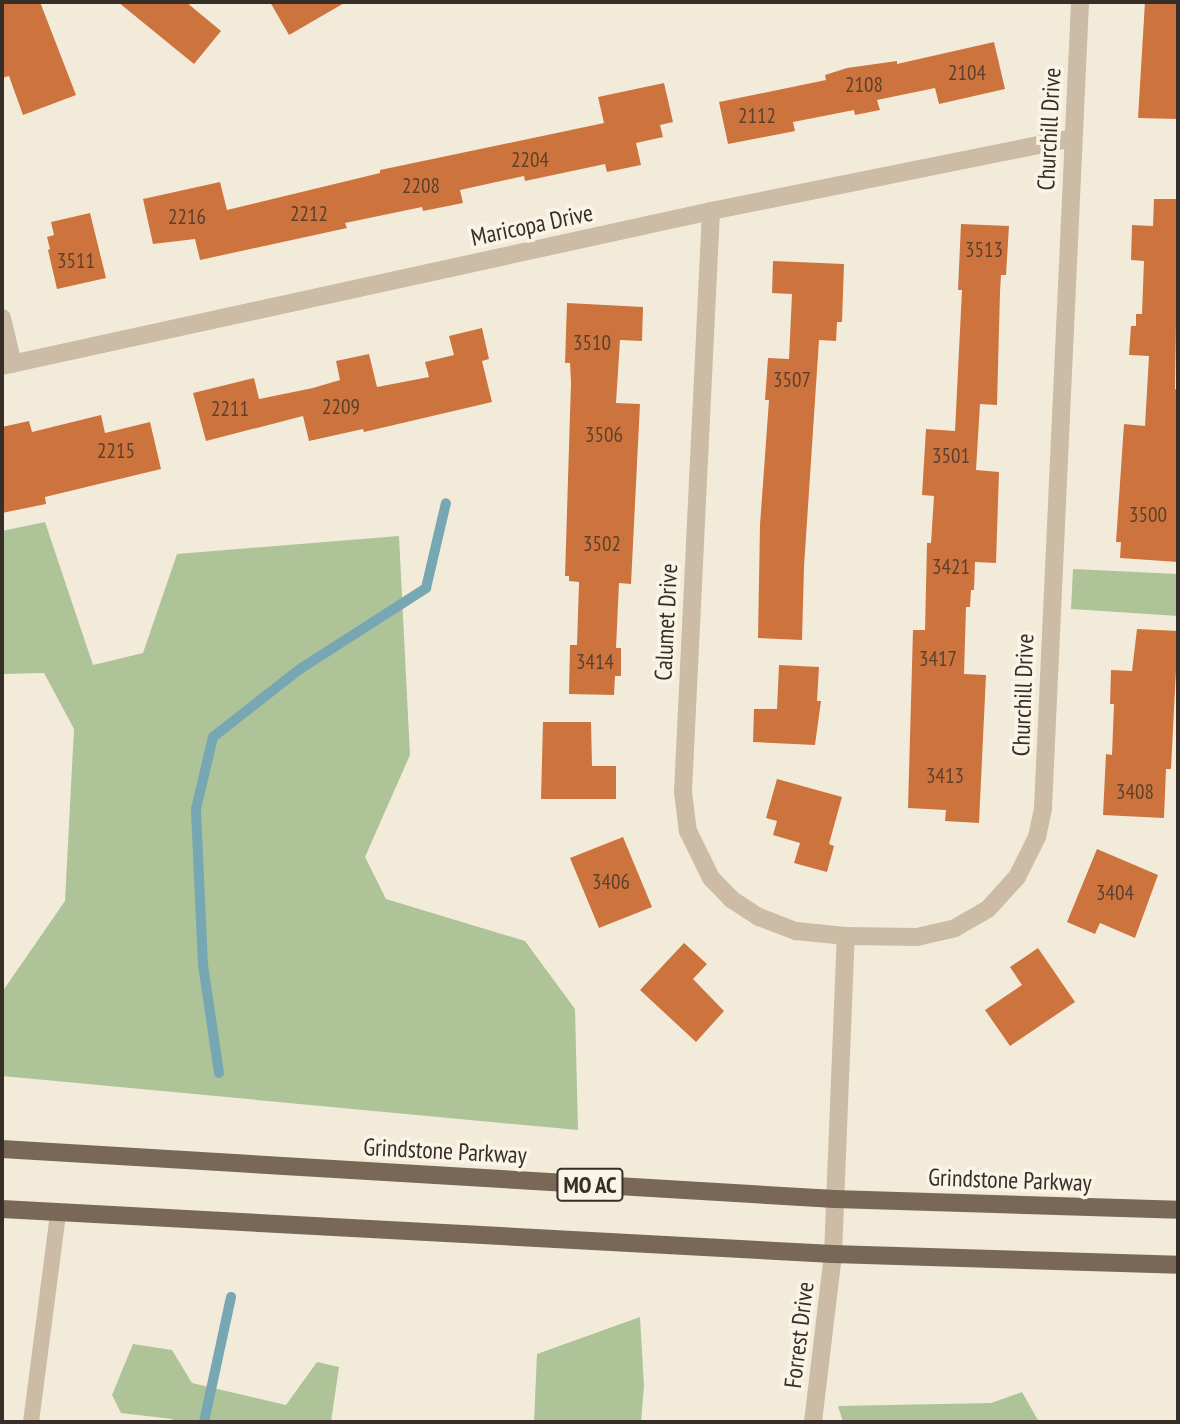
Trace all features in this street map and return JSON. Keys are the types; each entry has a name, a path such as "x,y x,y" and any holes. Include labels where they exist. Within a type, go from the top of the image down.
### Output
{"main road":[{"name":"Grindstone Parkway","path":"2,1149 835,1199 1178,1210"},
{"name":"MO AC","path":"2,1209 833,1254 1178,1265"}],"street":[{"name":"Churchill Drive","path":"846,936 918,937 955,928 988,909 1017,877 1037,837 1043,808 1080,2"},
{"name":"Maricopa Drive","path":"7,365 711,211 1073,138"},
{"name":"Calumet Drive","path":"711,211 684,811 698,856 712,878 731,899 759,917 796,931 846,936"},
{"path":"2,318 7,365"},
{"path":"833,1254 846,936"},
{"name":"Forrest Drive","path":"813,1422 833,1254"}],"lane":[{"path":"31,1422 58,1213"}],"green space":[{"path":"45,522 93,665 143,653 177,554 399,536 410,755 365,857 386,899 525,941 575,1009 578,1130 2,1076 2,992 65,901 74,729 44,673 2,674 2,531"},
{"path":"1073,569 1178,574 1178,616 1071,609"},
{"path":"640,1317 644,1386 641,1422 534,1422 537,1354"},
{"path":"133,1344 172,1350 192,1383 286,1405 317,1362 339,1367 331,1422 173,1422 172,1419 121,1413 112,1395"},
{"path":"1022,1392 1039,1422 843,1422 838,1406 991,1403"}],"building":[{"path":"2,2 40,2 76,95 23,115 9,76 2,78"},
{"path":"118,2 186,2 221,31 194,64"},
{"path":"270,2 346,2 289,35"},
{"path":"1145,2 1178,2 1178,119 1138,118"},
{"path":"994,42 1005,89 939,104 935,88 877,100 880,110 855,115 854,110 793,122 795,131 728,144 719,102 826,80 825,75 847,68 897,61 897,64"},
{"path":"664,83 673,122 660,125 663,137 636,143 641,165 607,172 605,164 525,181 524,176 460,190 463,203 423,211 422,207 345,223 347,228 200,260 195,239 153,244 143,199 220,182 227,210 380,173 380,170 604,123 598,97"},
{"path":"1154,199 1178,199 1175,389 1178,390 1178,562 1120,558 1121,542 1116,542 1124,424 1145,426 1149,356 1129,355 1131,326 1136,326 1136,314 1142,314 1144,261 1131,260 1132,225 1153,226"},
{"path":"90,213 106,278 57,289 48,250 47,237 54,235 51,222"},
{"path":"961,224 1009,226 1006,275 1001,275 997,405 980,404 976,470 999,472 996,563 975,562 974,590 971,590 970,607 966,607 964,674 986,675 979,823 945,821 946,810 908,808 913,630 925,630 927,543 931,543 934,496 922,495 926,429 955,431 962,290 958,290"},
{"path":"773,261 844,264 842,322 837,322 836,341 819,340 804,567 802,640 758,638 760,525 769,400 765,400 768,358 789,359 792,294 772,293"},
{"path":"567,303 643,307 642,341 620,340 616,403 640,404 631,584 619,583 616,648 621,648 621,676 615,676 614,695 569,694 570,645 577,645 579,582 569,581 569,576 565,576 571,382 570,363 565,363"},
{"path":"482,328 489,359 482,361 492,402 364,432 363,429 309,441 303,416 206,441 193,393 254,378 259,399 313,388 340,380 336,361 369,354 377,387 429,377 425,362 454,355 449,336"},
{"path":"101,415 105,433 150,422 161,469 45,497 46,504 2,513 2,427 29,421 32,432"},
{"path":"1137,629 1178,631 1171,769 1166,769 1164,818 1103,815 1106,754 1112,755 1114,704 1110,704 1111,670 1132,671"},
{"path":"779,665 819,667 817,701 821,701 815,745 753,742 754,709 777,709"},
{"path":"543,722 591,722 592,766 616,766 616,799 541,799"},
{"path":"777,779 842,797 829,844 834,846 827,872 794,863 800,843 773,835 777,821 766,818"},
{"path":"623,837 652,907 599,928 570,858"},
{"path":"1097,849 1158,875 1135,938 1100,923 1095,934 1067,922"},
{"path":"684,943 707,964 693,979 724,1011 696,1042 640,990"},
{"path":"1038,948 1075,1002 1010,1046 985,1010 1022,985 1010,967"}],"waterway":[{"path":"219,1073 203,965 196,809 213,737 300,669 426,588 446,503"},
{"path":"204,1422 231,1297"}]}
